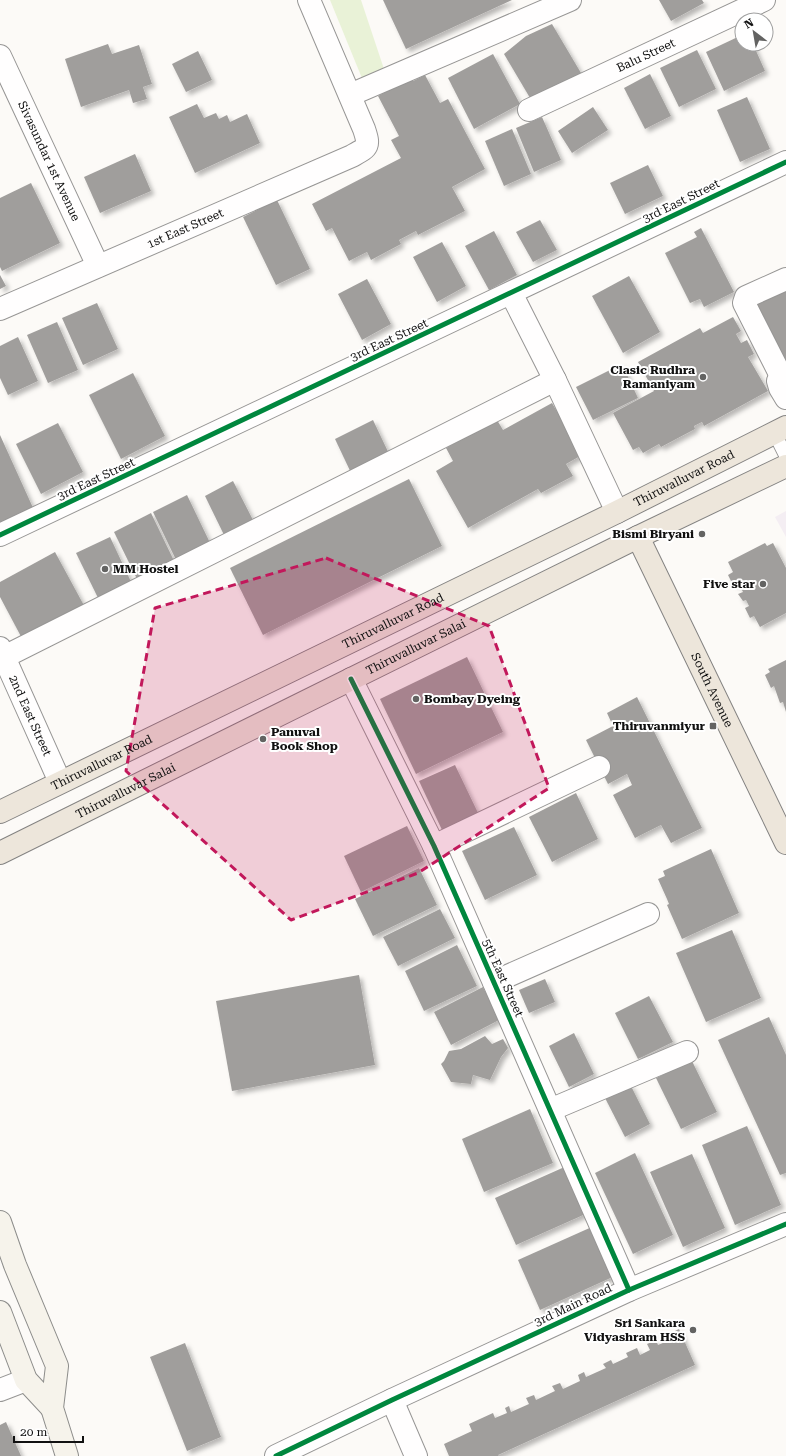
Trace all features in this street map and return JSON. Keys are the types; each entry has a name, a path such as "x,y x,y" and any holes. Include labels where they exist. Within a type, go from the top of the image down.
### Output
{"main road":[{"name":"Thiruvalluvar Road","path":"0,812 617,512 780,430"},
{"path":"638,537 786,466"},
{"name":"Thiruvalluvar Salai","path":"0,853 638,537"},
{"name":"South Avenue","path":"638,537 786,842"},
{"path":"0,1222 15,1265 56,1366 52,1408 68,1456"},
{"path":"0,1312 26,1380 52,1408"}],"street":[{"path":"309,0 350,95 570,0"},
{"name":"Balu Street","path":"529,110 764,0"},
{"name":"Sivasundar 1st Avenue","path":"0,56 98,266"},
{"name":"1st East Street","path":"0,309 352,156 366,148 368,144 364,130 350,95"},
{"name":"3rd East Street","path":"0,536 786,162"},
{"path":"786,279 746,297 744,303 784,375 778,381 786,398"},
{"path":"511,293 555,380 617,512"},
{"path":"2,652 555,380"},
{"name":"2nd East Street","path":"2,652 60,782"},
{"name":"5th East Street","path":"351,679 434,846 629,1290"},
{"path":"434,846 599,767"},
{"path":"494,982 648,914"},
{"path":"550,1110 687,1052"},
{"name":"3rd Main Road","path":"276,1456 392,1400 629,1290 786,1224"},
{"path":"0,1390 26,1380"},
{"path":"392,1400 416,1456"}],"lane":[{"path":"780,430 786,456"}],"highlighted area":[{"path":"326,558 489,626 549,788 418,873 291,920 126,771 155,608"}],"shaded area":[{"path":"786,511 786,537 775,517"}],"green space":[{"path":"330,0 361,0 386,75 366,88"}],"building":[{"path":"383,0 512,0 406,49"},
{"path":"659,0 702,0 704,3 671,21"},
{"path":"552,24 581,73 533,103 504,54 526,36"},
{"path":"734,39 734,52 757,52 765,71 724,91 706,52"},
{"path":"108,44 112,54 139,45 152,84 143,87 147,99 133,103 129,90 81,107 65,59"},
{"path":"697,50 716,89 679,107 660,68"},
{"path":"198,51 212,80 186,92 172,64"},
{"path":"493,54 520,104 474,129 448,78"},
{"path":"650,74 671,116 645,129 624,88"},
{"path":"425,75 440,103 448,99 485,169 452,187 465,211 418,235 416,231 399,240 401,244 371,260 367,252 349,261 332,228 326,231 312,204 401,158 391,140 399,136 378,96 411,78 413,81"},
{"path":"747,97 770,149 740,162 717,110"},
{"path":"197,104 204,118 216,113 219,119 227,115 230,122 247,114 260,143 195,173 169,117"},
{"path":"593,107 608,130 572,153 558,131"},
{"path":"542,117 561,160 534,172 516,128"},
{"path":"512,129 531,174 504,186 485,141"},
{"path":"135,154 151,191 100,213 84,177"},
{"path":"648,165 663,196 625,214 610,183"},
{"path":"31,183 60,243 2,271 0,267 0,198"},
{"path":"277,200 310,269 276,285 243,217"},
{"path":"540,220 557,250 533,262 516,232"},
{"path":"701,228 734,292 704,307 700,299 690,303 665,253 697,237 694,232"},
{"path":"494,231 517,275 489,290 465,246"},
{"path":"442,242 466,286 437,302 413,257"},
{"path":"0,275 6,286 0,289"},
{"path":"629,276 660,332 623,353 592,296"},
{"path":"367,279 391,324 362,340 338,294"},
{"path":"786,285 786,367 751,301"},
{"path":"97,303 118,349 83,365 62,318"},
{"name":"Clasic Rudhra Ramaniyam","path":"733,317 741,331 736,334 741,343 747,340 754,354 748,357 768,391 704,426 702,422 694,426 695,429 661,447 659,444 643,453 639,447 633,450 613,413 654,391 638,362 700,328 703,333"},
{"path":"57,322 78,370 48,383 27,335"},
{"path":"18,337 38,381 8,395 0,378 0,346"},
{"path":"622,364 638,398 593,420 576,387"},
{"path":"133,373 165,436 121,459 89,395"},
{"path":"552,403 582,455 566,464 573,476 541,493 538,489 468,528 436,471 453,461 446,448 497,420 503,430"},
{"path":"373,420 391,458 353,477 335,439"},
{"path":"58,423 83,472 41,494 16,444"},
{"path":"0,435 34,510 0,525"},
{"path":"409,479 442,546 263,635 230,568"},
{"path":"233,481 254,522 225,537 205,496"},
{"path":"187,495 212,547 178,564 153,512"},
{"path":"151,513 175,563 138,581 114,532"},
{"name":"MM Hostel","path":"110,537 133,586 100,602 76,553"},
{"name":"Five star","path":"765,543 767,546 773,543 786,568 786,613 760,627 754,616 750,618 745,608 749,606 746,600 743,601 738,594 743,592 739,584 736,585 733,582 732,583 728,575 733,572 728,562"},
{"path":"55,552 87,611 25,644 0,597 0,582"},
{"path":"467,657 503,732 416,774 380,699"},
{"path":"786,660 786,712 783,702 780,703 774,686 771,688 765,675 770,672 768,669"},
{"path":"637,697 702,828 671,843 661,825 635,838 613,795 632,785 627,774 608,784 586,740 613,726 607,713"},
{"path":"455,765 479,815 443,832 419,781"},
{"path":"576,793 598,839 552,862 529,817"},
{"path":"407,826 424,861 361,892 344,856"},
{"path":"514,827 537,875 485,900 462,851"},
{"path":"711,849 739,913 682,939 667,905 669,904 658,879 665,876 663,871"},
{"path":"419,868 437,905 373,936 355,899"},
{"path":"440,909 455,938 398,966 383,937"},
{"path":"732,930 761,998 706,1022 676,953"},
{"path":"457,945 477,986 424,1011 405,971"},
{"path":"359,975 375,1065 232,1091 216,1001"},
{"path":"545,979 555,1002 529,1013 519,990"},
{"path":"483,987 499,1020 451,1045 434,1012"},
{"path":"649,996 673,1042 638,1059 615,1013"},
{"path":"769,1017 786,1055 786,1173 780,1175 718,1040"},
{"path":"574,1033 594,1074 569,1087 549,1046"},
{"path":"485,1036 492,1044 503,1039 508,1048 501,1057 490,1080 473,1075 471,1084 451,1082 441,1064 449,1051 461,1049"},
{"path":"692,1061 717,1112 681,1129 656,1078"},
{"path":"630,1084 650,1124 625,1137 604,1096"},
{"path":"530,1109 553,1163 484,1192 462,1139"},
{"path":"747,1126 781,1205 735,1225 702,1145"},
{"path":"635,1153 673,1235 633,1254 595,1173"},
{"path":"692,1154 725,1228 683,1247 650,1172"},
{"path":"569,1165 590,1212 516,1245 495,1198"},
{"path":"594,1226 617,1275 540,1310 518,1260"},
{"path":"679,1329 695,1365 498,1455 499,1456 449,1456 444,1444 472,1431 469,1424 493,1413 495,1418 507,1413 505,1408 509,1406 511,1412 529,1404 526,1398 534,1395 536,1400 555,1391 552,1386 560,1383 563,1389 580,1381 578,1375 584,1372 586,1377 606,1368 603,1364 611,1360 613,1364 628,1357 626,1353 637,1348 640,1355 650,1350 647,1344 656,1340 658,1345 677,1337 675,1331"},
{"path":"185,1343 221,1437 187,1451 150,1357"},
{"path":"6,1422 21,1456 0,1456 0,1425"}],"cycle path":[{"path":"0,535 786,162"},
{"path":"351,679 434,846 629,1290"},
{"path":"276,1456 392,1400 629,1290 786,1224"}],"place":[{"name":"Clasic Rudhra Ramaniyam","path":"703,377"},
{"name":"Bismi Biryani","path":"702,534"},
{"name":"MM Hostel","path":"105,569"},
{"name":"Five star","path":"763,584"},
{"name":"Bombay Dyeing","path":"416,699"},
{"name":"Thiruvanmiyur","path":"713,726"},
{"name":"Panuval Book Shop","path":"263,739"},
{"name":"Sri Sankara Vidyashram HSS","path":"693,1330"}]}
